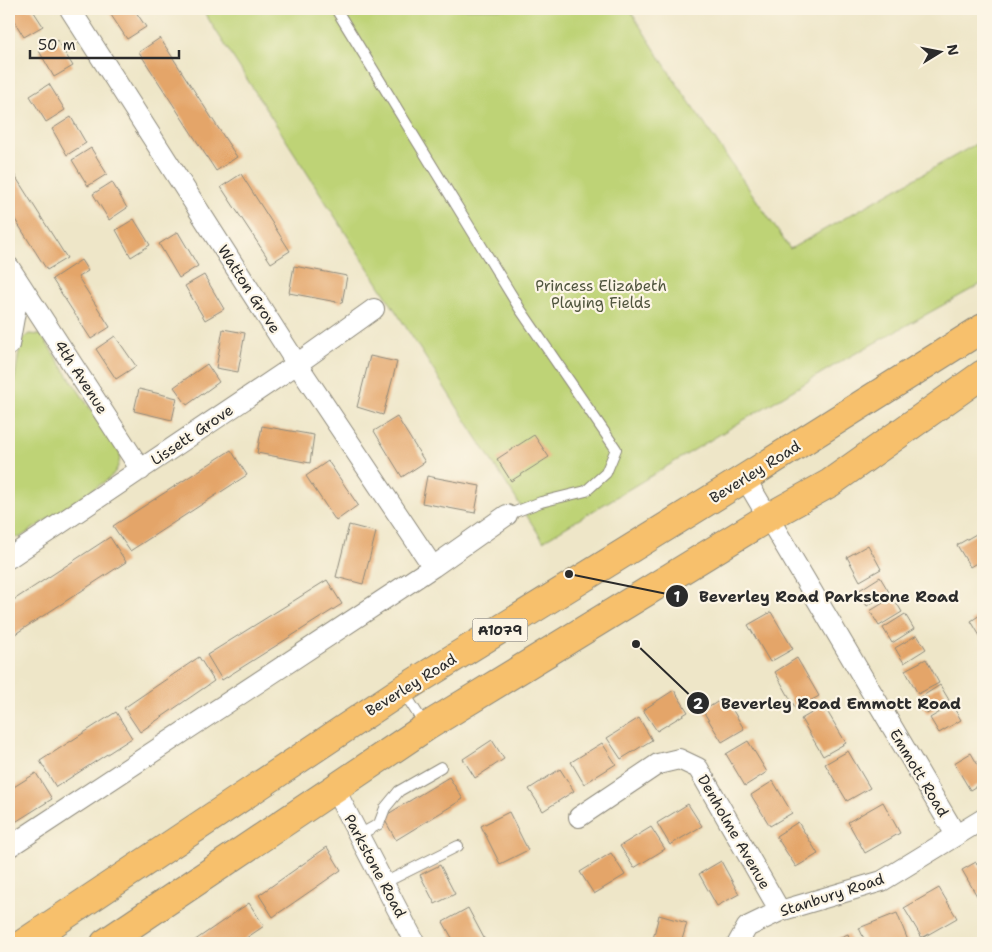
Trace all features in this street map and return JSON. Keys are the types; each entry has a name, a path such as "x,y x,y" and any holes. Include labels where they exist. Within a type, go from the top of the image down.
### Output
{"main road":[{"name":"Beverley Road","path":"24,943 402,690 983,328"},
{"name":"A1079","path":"105,943 426,727 767,518 830,483 983,374"}],"street":[{"name":"Watton Grove","path":"70,9 297,364 433,567"},
{"name":"4th Avenue","path":"9,267 141,470"},
{"path":"9,345 20,284"},
{"name":"Lissett Grove","path":"9,558 297,364 374,309"},
{"name":"Emmott Road","path":"745,478 956,835"},
{"path":"9,847 433,567 507,515"},
{"name":"Denholme Avenue","path":"579,817 658,764 679,759 698,768 780,911"},
{"name":"Parkstone Road","path":"334,788 415,943"},
{"name":"Stanbury Road","path":"738,943 747,927 780,911 882,881 983,819"}],"lane":[{"path":"336,9 520,309 616,449 606,473 586,491 541,502 507,515"},
{"path":"402,690 426,727"},
{"path":"359,835 379,824 385,808 399,791 441,767"},
{"path":"384,883 458,846"}],"green space":[{"name":"Princess Elizabeth Playing Fields","path":"202,9 629,9 673,78 790,249 983,140 983,283 840,362 543,541"},
{"path":"29,334 41,335 120,453 120,458 117,469 106,481 19,538 9,535 9,414 21,340"}],"building":[{"path":"9,9 32,9 43,26 24,37 9,13"},
{"path":"107,9 134,9 146,27 127,39"},
{"path":"160,38 237,157 216,171 139,52"},
{"path":"57,40 73,66 54,77 39,51"},
{"path":"49,84 65,110 46,122 30,96"},
{"path":"71,117 86,143 67,155 52,129"},
{"path":"91,148 107,174 88,186 72,160"},
{"path":"10,168 67,258 47,270 9,210"},
{"path":"241,174 290,251 271,263 221,187"},
{"path":"112,182 127,208 109,220 93,194"},
{"path":"134,219 150,245 131,257 116,230"},
{"path":"178,232 198,266 179,278 159,244"},
{"path":"81,260 88,271 78,277 110,327 91,339 52,279"},
{"path":"294,266 347,276 342,303 289,293"},
{"path":"204,275 224,309 205,320 185,286"},
{"path":"223,329 245,333 238,372 216,368"},
{"path":"115,336 136,366 116,379 96,349"},
{"path":"370,356 397,362 383,415 357,407"},
{"path":"207,364 219,382 187,405 174,387"},
{"path":"139,389 177,398 172,420 134,411"},
{"path":"397,417 425,462 402,477 374,431"},
{"path":"262,426 314,435 310,463 257,453"},
{"path":"534,435 549,457 511,481 497,459"},
{"path":"231,450 247,475 130,551 113,526"},
{"path":"328,461 358,505 336,521 306,476"},
{"path":"427,476 480,486 475,513 422,503"},
{"path":"349,525 376,532 363,584 336,577"},
{"path":"983,530 983,559 970,567 957,545"},
{"path":"110,537 126,562 9,638 9,603"},
{"path":"868,545 881,569 860,581 847,557"},
{"path":"880,577 889,592 867,606 858,591"},
{"path":"327,580 342,604 222,680 207,655"},
{"path":"893,597 902,612 879,626 870,611"},
{"path":"771,612 793,649 770,662 748,625"},
{"path":"983,613 983,641 971,621"},
{"path":"905,614 914,629 892,643 883,628"},
{"path":"917,635 926,649 904,663 895,648"},
{"path":"199,657 214,681 140,732 124,708"},
{"path":"797,658 819,696 796,709 775,672"},
{"path":"926,659 939,683 918,694 905,670"},
{"path":"940,685 949,700 927,714 918,699"},
{"path":"674,690 688,712 657,731 643,710"},
{"path":"725,697 744,729 722,742 703,711"},
{"path":"952,705 961,720 939,733 930,718"},
{"path":"824,706 846,743 823,756 801,719"},
{"path":"116,712 132,738 56,787 40,761"},
{"path":"639,718 652,740 621,759 607,738"},
{"path":"492,740 504,759 475,778 463,759"},
{"path":"748,741 767,772 745,786 726,754"},
{"path":"602,743 616,764 584,784 571,762"},
{"path":"848,751 870,788 847,801 825,764"},
{"path":"971,753 983,774 983,782 970,790 954,763"},
{"path":"560,769 574,791 543,811 529,789"},
{"path":"36,773 52,799 9,826 9,790"},
{"path":"449,777 463,799 396,840 383,817"},
{"path":"773,781 792,813 770,826 751,795"},
{"path":"883,802 900,833 865,853 848,822"},
{"path":"688,804 702,826 670,845 657,823"},
{"path":"509,812 528,850 500,864 481,826"},
{"path":"798,822 818,854 796,867 776,836"},
{"path":"651,827 665,849 634,868 620,846"},
{"path":"327,847 341,870 273,917 259,895"},
{"path":"611,853 625,875 594,894 580,872"},
{"path":"721,861 739,894 717,906 699,874"},
{"path":"976,862 983,874 983,892 977,896 962,870"},
{"path":"440,865 455,894 435,904 420,875"},
{"path":"939,888 957,918 922,938 904,908"},
{"path":"249,903 264,926 239,943 191,943"},
{"path":"468,908 485,940 479,943 455,943 443,922"},
{"path":"897,913 909,943 866,943 859,928"},
{"path":"659,915 687,923 681,943 652,943"},
{"path":"848,934 851,943 826,943"}],"place":[{"name":"Beverley Road Parkstone Road","path":"569,574"},
{"name":"Beverley Road Emmott Road","path":"636,644"}]}
